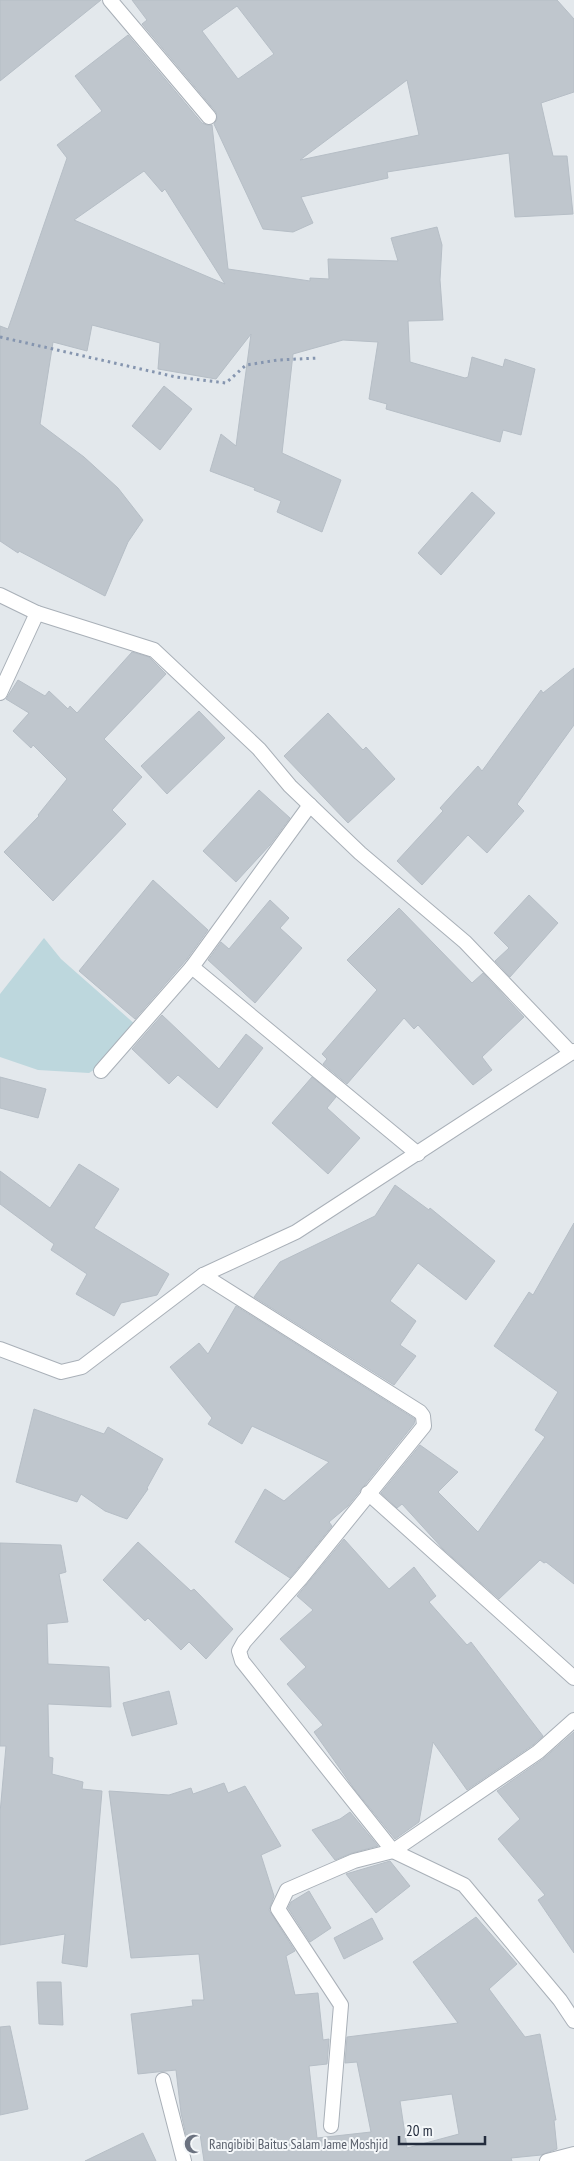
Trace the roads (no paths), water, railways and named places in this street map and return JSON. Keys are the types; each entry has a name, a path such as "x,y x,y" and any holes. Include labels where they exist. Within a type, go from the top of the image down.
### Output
{"street":[{"path":"110,0 209,117"},
{"path":"0,595 37,613 154,650 259,749 290,786 360,853 465,942 573,1052 296,1232 203,1276 82,1367 61,1372 0,1349"},
{"path":"0,693 37,613"},
{"path":"102,1071 192,967 310,805"},
{"path":"192,967 418,1154"},
{"path":"203,1276 423,1416 424,1426 301,1578 244,1642 240,1650 242,1661 392,1851 464,1885 560,2000 574,2021"},
{"path":"368,1494 574,1678"},
{"path":"331,2126 341,2005 278,1909 287,1890 354,1861 392,1851 538,1752 574,1720"},
{"path":"163,2080 184,2161"},
{"path":"547,2161 574,2154"}],"place":[{"name":"Rangibibi Baitus Salam Jame Moshjid","path":"194,2144"}]}
